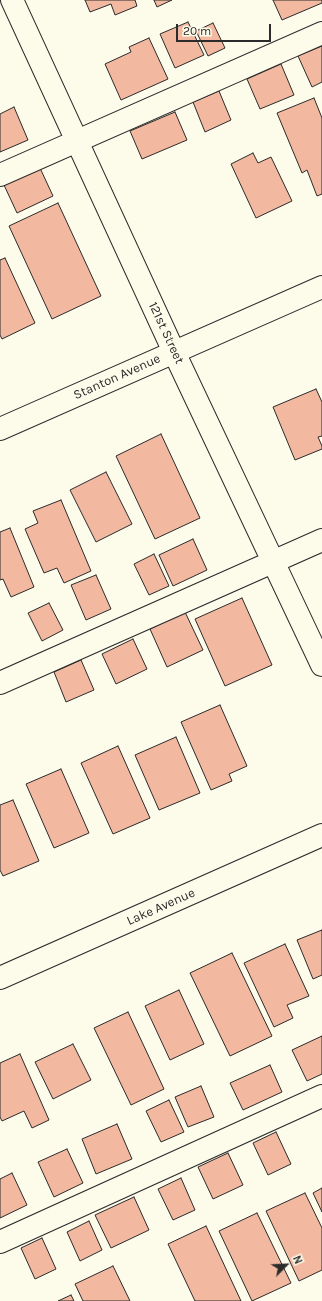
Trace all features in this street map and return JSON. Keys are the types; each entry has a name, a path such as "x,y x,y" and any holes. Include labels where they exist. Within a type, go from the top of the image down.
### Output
{"street":[{"name":"121st Street","path":"12,0 174,352 322,665"},
{"path":"0,175 322,33"},
{"name":"Stanton Avenue","path":"0,429 322,287"},
{"path":"0,683 322,540"},
{"name":"Lake Avenue","path":"0,978 322,836"},
{"path":"0,1242 322,1096"}],"building":[{"path":"85,0 135,0 137,6 115,15 111,4 90,12"},
{"path":"154,0 172,0 157,7"},
{"path":"273,0 322,0 322,3 282,20"},
{"path":"188,22 204,55 175,68 160,34"},
{"path":"213,23 225,48 208,56 196,31"},
{"path":"149,38 168,79 121,100 105,64 131,52 129,47"},
{"path":"322,46 322,82 312,87 298,56"},
{"path":"281,64 294,95 260,109 247,79"},
{"path":"219,91 231,120 205,132 193,102"},
{"path":"314,98 322,118 322,194 317,196 307,170 302,173 277,113"},
{"path":"14,107 28,140 0,152 0,114"},
{"path":"175,112 187,140 142,159 130,131"},
{"path":"253,153 258,163 271,157 292,201 256,218 231,164"},
{"path":"40,168 53,196 17,213 4,185"},
{"path":"58,203 101,296 52,319 9,226"},
{"path":"5,258 35,323 2,339 0,335 0,260"},
{"path":"316,389 322,402 322,436 318,437 322,449 295,460 273,407"},
{"path":"161,434 200,518 155,539 116,456"},
{"path":"106,472 132,524 96,542 70,490"},
{"path":"61,500 91,571 64,583 57,568 44,573 25,529 38,523 33,511"},
{"path":"10,528 34,587 11,597 3,579 0,580 0,532"},
{"path":"193,539 207,570 173,586 159,555"},
{"path":"154,554 169,586 149,595 134,564"},
{"path":"96,575 111,609 86,620 71,585"},
{"path":"242,598 272,665 225,686 195,619"},
{"path":"49,603 63,630 42,641 28,613"},
{"path":"185,612 203,650 167,667 150,629"},
{"path":"133,639 147,669 116,684 102,654"},
{"path":"81,660 94,690 66,702 54,672"},
{"path":"220,705 247,766 229,774 232,781 211,790 181,722"},
{"path":"176,737 200,793 159,810 135,755"},
{"path":"118,746 150,818 113,834 81,763"},
{"path":"61,769 89,833 54,848 26,784"},
{"path":"13,800 39,861 3,876 0,870 0,805"},
{"path":"322,930 322,975 313,979 297,940"},
{"path":"285,944 309,996 287,1005 293,1018 274,1027 244,963"},
{"path":"232,953 272,1036 230,1056 190,973"},
{"path":"179,990 204,1044 170,1060 145,1006"},
{"path":"128,1012 164,1089 131,1105 94,1028"},
{"path":"322,1036 322,1074 307,1081 292,1050"},
{"path":"73,1044 91,1080 53,1099 35,1062"},
{"path":"20,1054 49,1120 32,1128 24,1111 2,1121 0,1117 0,1063"},
{"path":"270,1065 282,1092 243,1110 230,1083"},
{"path":"201,1086 214,1117 188,1127 175,1097"},
{"path":"169,1100 184,1132 161,1142 146,1111"},
{"path":"117,1124 132,1159 96,1174 82,1139"},
{"path":"276,1132 291,1164 268,1175 253,1143"},
{"path":"67,1149 83,1183 54,1197 38,1162"},
{"path":"228,1153 243,1185 213,1199 198,1167"},
{"path":"12,1173 27,1205 0,1218 0,1179"},
{"path":"181,1178 195,1210 173,1220 158,1189"},
{"path":"322,1188 322,1212 313,1193"},
{"path":"305,1193 322,1228 322,1270 299,1281 266,1211"},
{"path":"134,1197 149,1230 111,1248 95,1215"},
{"path":"257,1213 291,1283 252,1301 219,1231"},
{"path":"89,1221 102,1250 80,1261 67,1232"},
{"path":"206,1226 241,1301 195,1301 168,1244"},
{"path":"42,1238 56,1269 35,1279 21,1248"},
{"path":"113,1266 130,1301 83,1301 75,1284"},
{"path":"71,1295 74,1301 58,1301"}]}
